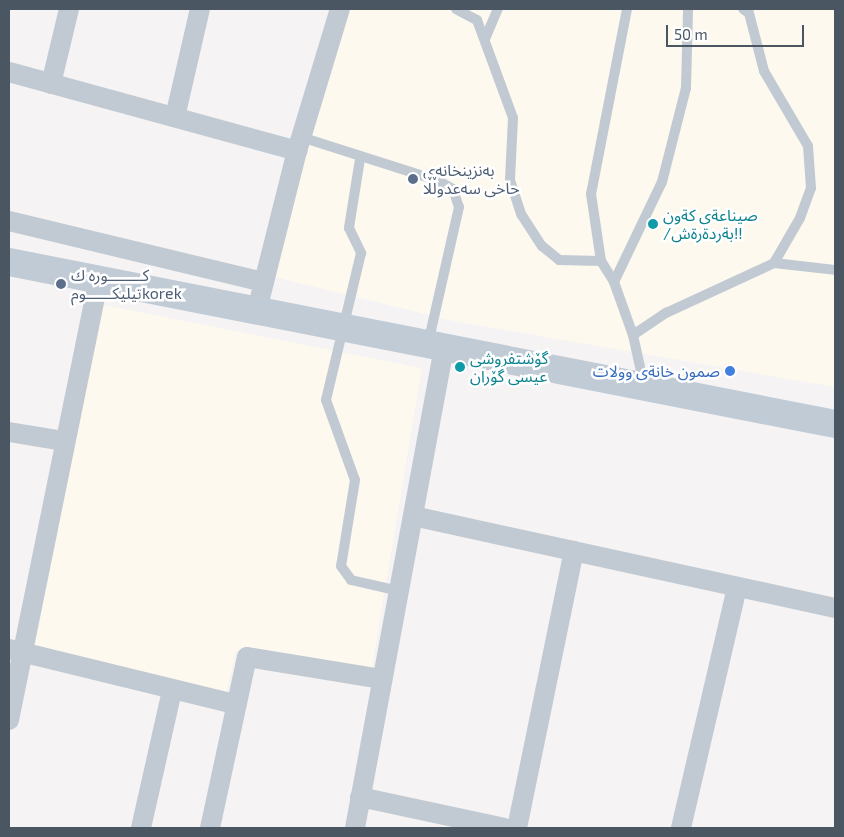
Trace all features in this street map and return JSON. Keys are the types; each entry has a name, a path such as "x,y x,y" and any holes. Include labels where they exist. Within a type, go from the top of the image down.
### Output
{"main road":[{"path":"9,262 644,385 835,424"}],"street":[{"path":"51,84 69,9"},
{"path":"175,117 200,9"},
{"path":"257,310 299,144 340,9"},
{"path":"9,72 175,117 299,144"},
{"path":"9,221 264,282"},
{"path":"9,720 16,651 99,279"},
{"path":"355,828 413,516 436,346"},
{"path":"9,432 64,441"},
{"path":"413,516 835,608"},
{"path":"517,828 574,551"},
{"path":"681,828 737,587"},
{"path":"16,651 234,704"},
{"path":"210,828 234,704 244,662 249,655 382,680"},
{"path":"141,828 172,690"},
{"path":"360,797 504,828"}],"lane":[{"path":"456,9 477,20 513,118 510,180 521,214 542,246 559,260 601,261"},
{"path":"485,39 498,9"},
{"path":"627,9 591,194 601,261 614,282 633,335 644,385"},
{"path":"614,282 662,182 686,88 688,9"},
{"path":"743,9 749,14 764,71 808,146 811,188 800,218 774,263"},
{"path":"299,144 360,158 439,181 453,189 458,207 436,346"},
{"path":"360,158 349,228 361,253 346,328 326,400 355,480 342,566 351,580 399,591"},
{"path":"633,335 666,313 774,263 835,270"}],"shaded area":[{"path":"338,9 835,9 835,387 458,322 270,276"},
{"path":"103,305 422,368 371,674 236,651 226,694 32,646"}],"place":[{"name":"بەنزینخانەی حاخی سەعدوڵڵا","path":"413,179"},
{"name":"صيناعةى كةون /بةردةرةش!!","path":"653,224"},
{"name":"كــــــــوره ك تیلیكــــــومkorek","path":"61,284"},
{"name":"گۆشتفروشی عیسی گۆران","path":"460,367"},
{"name":"صمون خانةی وولات","path":"730,371"}]}
